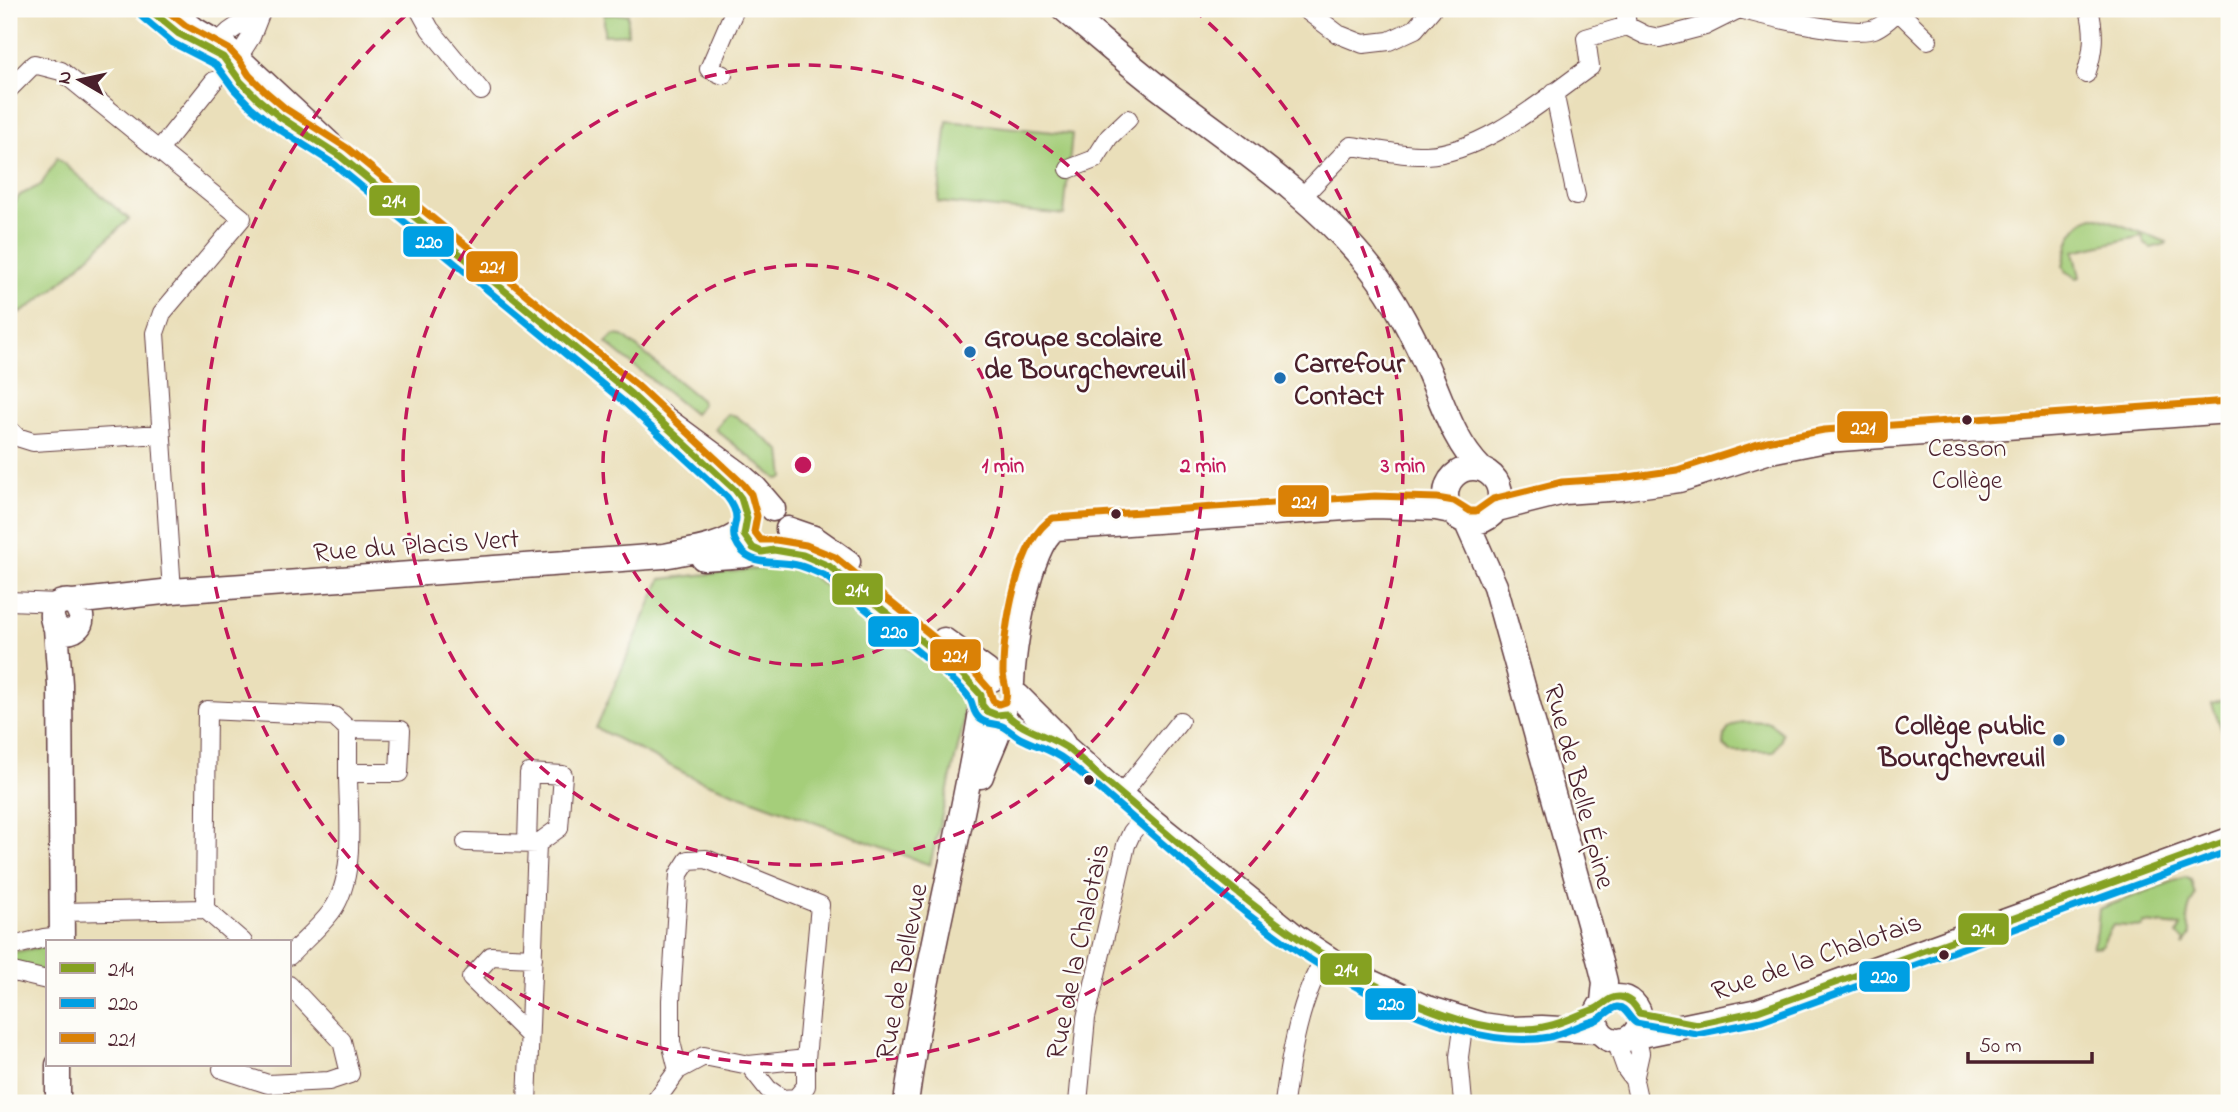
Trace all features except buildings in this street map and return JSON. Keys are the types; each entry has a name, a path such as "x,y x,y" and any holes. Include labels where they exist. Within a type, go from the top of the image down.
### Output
{"street":[{"path":"149,9 179,34 213,47"},
{"path":"169,9 213,47 228,69 340,156 631,394 747,481 783,516 788,529 785,542 766,550 750,545 741,498 729,483 631,394"},
{"path":"213,47 261,9"},
{"path":"159,150 228,69 251,37 261,9"},
{"path":"419,9 429,29 481,91"},
{"path":"723,75 709,69 735,9"},
{"path":"1064,9 1301,198 1340,234 1371,269 1427,368 1450,424 1465,449 1489,476 1500,496 1495,511"},
{"path":"1305,9 1338,34 1363,44 1389,41 1415,29 1432,9"},
{"path":"1301,198 1351,146 1425,155 1456,150 1484,140 1590,67 1586,38 1626,17 1645,35 1659,38 1705,26 1740,9 1850,31 1874,29 1899,10 1928,40"},
{"path":"2087,74 2093,53 2093,25 2088,9"},
{"path":"9,89 34,64 61,71 242,218 162,313 155,333 172,591"},
{"path":"1554,92 1576,196"},
{"path":"1069,169 1095,159 1110,137 1128,119"},
{"path":"1375,506 1436,508 1483,520 1495,511 1564,492 1679,480 1770,451 1826,440 2229,411"},
{"path":"1450,424 1450,483 1447,499 1459,516"},
{"path":"9,429 17,437 33,442 161,435"},
{"path":"1375,506 1416,497 1450,483 1461,471 1475,468 1514,488 1564,492"},
{"name":"Rue de Bellevue","path":"906,1103 930,964 956,852 999,696 998,655 1021,610 1040,548 1048,533 1056,528 1375,506"},
{"path":"746,524 758,509 773,509"},
{"name":"Rue de Belle Épine","path":"1495,511 1491,538 1495,586 1615,1022"},
{"name":"Rue de Belle Épine","path":"1459,516 1495,586"},
{"name":"Rue du Placis Vert","path":"66,617 121,596 664,555 714,547 727,542 746,524"},
{"name":"Rue de la Chalotais","path":"788,529 814,538 830,548 977,663 987,671 999,696"},
{"name":"Rue du Placis Vert","path":"664,555 723,557 766,550"},
{"name":"Rue de la Chalotais","path":"766,550 812,558 836,571 954,668 1058,736 1065,747 1146,816 1296,937 1326,957 1424,1007 1499,1028 1542,1028 1615,1022 1697,1024 1758,1011 2229,840"},
{"path":"13,600 66,617 60,684 61,930"},
{"path":"205,909 207,710 334,716 348,729 401,730 399,773 348,773"},
{"path":"1121,795 1181,721"},
{"path":"290,955 331,911 345,886 349,864 348,729"},
{"name":"Rue de la Chalotais","path":"1078,1103 1086,1018 1126,845 1132,832 1146,816"},
{"path":"466,842 532,844 533,958 527,1103"},
{"path":"678,1070 671,1042 671,1000 679,874 688,860 706,859 820,905 806,1086 796,1098 782,1099 768,1089 749,1065"},
{"path":"9,947 44,938 61,930 205,909 241,940"},
{"path":"529,1035 471,978 491,956 533,958"},
{"path":"1284,1103 1293,1048 1306,999 1313,977 1326,957"},
{"path":"9,971 46,980"},
{"path":"222,1069 268,1084 329,1081 351,1074 342,1041 290,986"},
{"path":"1463,1103 1459,1069 1464,1020"},
{"path":"1615,1022 1640,1053 1634,1080 1639,1103"},
{"path":"653,1103 678,1070 704,1056 749,1065 806,1059"},
{"path":"58,1066 58,1103"}],"green space":[{"path":"628,14 628,34 604,35 604,15"},
{"path":"947,121 1072,134 1064,215 938,202"},
{"path":"57,158 129,219 54,289 21,313 9,305 9,211 20,195 41,185"},
{"path":"2093,217 2167,242 2151,248 2145,244 2142,236 2074,251 2080,277 2077,278 2063,266 2067,250 2075,230 2085,220"},
{"path":"614,335 623,336 701,400 702,404 694,414 606,343"},
{"path":"727,414 736,416 781,451 784,478 777,479 715,429"},
{"path":"785,566 808,573 952,680 964,698 963,726 930,865 694,778 596,728 661,579"},
{"path":"2229,698 2229,748 2212,704"},
{"path":"1743,721 1769,722 1782,733 1773,752 1731,752 1724,746 1728,729"},
{"path":"2185,877 2191,880 2195,895 2188,914 2191,934 2183,946 2185,941 2177,935 2181,926 2144,923 2142,927 2113,925 2101,946 2092,947 2097,932 2099,909"},
{"path":"46,946 46,972 9,966 9,953"}],"transit line":[{"name":"214","path":"149,9 179,34 223,57 241,82 258,99 280,117 340,156 631,394 735,490 741,498 747,518 744,535 753,548 762,552 774,550 803,555 829,566 961,673 981,695 982,705 987,711 997,715 1006,714 1022,726 1070,750 1224,881 1303,941 1388,992 1434,1011 1475,1024 1505,1029 1534,1028 1559,1023 1596,1009 1616,997 1629,1000 1639,1013 1697,1024 1758,1011 2229,840"},
{"name":"221","path":"165,9 185,25 229,49 249,75 286,109 347,148 638,386 751,494 757,516 754,532 760,540 806,545 835,557 968,665 989,689 993,701 999,704 1005,702 1006,698 1004,653 1014,587 1030,545 1053,518 1375,496 1437,498 1454,501 1470,511 1476,511 1493,499 1562,482 1621,478 1677,470 1767,441 1824,430 2228,401"},
{"name":"220","path":"142,17 173,43 216,65 251,107 274,126 334,164 624,402 727,497 736,515 734,537 746,555 762,561 797,565 824,575 954,681 968,696 980,719 1002,726 1060,757 1250,916 1299,952 1350,983 1403,1010 1460,1030 1505,1039 1527,1040 1550,1037 1597,1020 1620,1007 1636,1023 1697,1034 1762,1021 2229,851"}],"place":[{"name":"Groupe scolaire de Bourgchevreuil","path":"970,352"},
{"name":"Carrefour Contact","path":"1280,378"},
{"name":"Cesson Collège","path":"1967,420"},
{"name":"Collège public Bourgchevreuil","path":"2059,740"}]}
